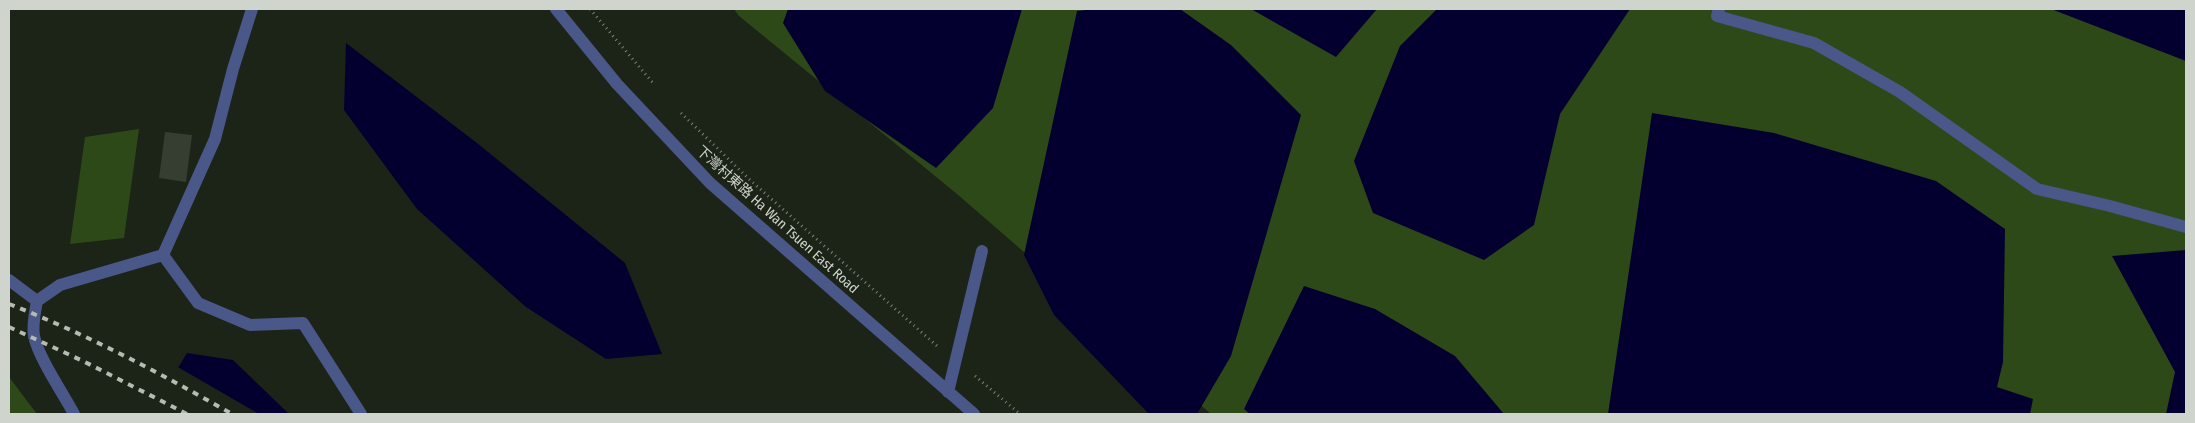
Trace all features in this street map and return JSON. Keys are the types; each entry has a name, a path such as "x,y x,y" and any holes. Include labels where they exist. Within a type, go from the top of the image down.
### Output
{"street":[{"path":"74,414 41,353 34,336 34,318 37,301 60,285 163,255 215,139 233,69 252,9"},
{"name":"下灣村東路 Ha Wan Tsuen East Road","path":"556,9 617,84 710,183 974,414"},
{"path":"1719,9 1717,16 1814,43 1900,92 2038,189 2186,227"},
{"path":"948,392 982,251"},
{"path":"163,255 198,303 250,325 303,323 361,414"},
{"path":"9,280 37,301"}],"path":[{"path":"590,9 653,83"},
{"path":"681,113 750,180 937,347"},
{"path":"970,371 1020,414"}],"green space":[{"path":"734,9 2186,9 2186,414 1211,414 957,194 739,16"},
{"path":"139,129 124,238 70,244 85,137"},
{"path":"9,377 37,414 9,414"}],"shaded area":[{"path":"788,9 1022,9 993,108 936,168 825,91 783,23"},
{"path":"1095,9 1180,9 1231,45 1301,115 1231,356 1197,414 1149,414 1054,315 1024,255 1077,11"},
{"path":"1251,9 1377,9 1336,57"},
{"path":"1437,9 1630,9 1560,114 1534,225 1484,260 1373,213 1354,161 1400,46"},
{"path":"2051,9 2186,9 2186,61"},
{"path":"346,43 477,143 625,263 662,354 606,359 526,307 417,209 344,110"},
{"path":"1652,113 1774,133 1936,181 2005,229 2003,362 1997,387 2033,399 2030,414 1608,414"},
{"path":"2186,250 2186,414 2166,414 2175,372 2112,256"},
{"path":"1304,286 1375,309 1455,356 1504,414 1250,414 1244,409"},
{"path":"187,353 233,360 289,414 150,414"}],"pier":[{"path":"176,366 259,414 147,413"}],"building":[{"path":"165,132 192,135 186,182 159,178"}],"railway":[{"path":"9,304 66,328 122,355 232,414"},
{"path":"9,327 83,361 187,414"}]}
